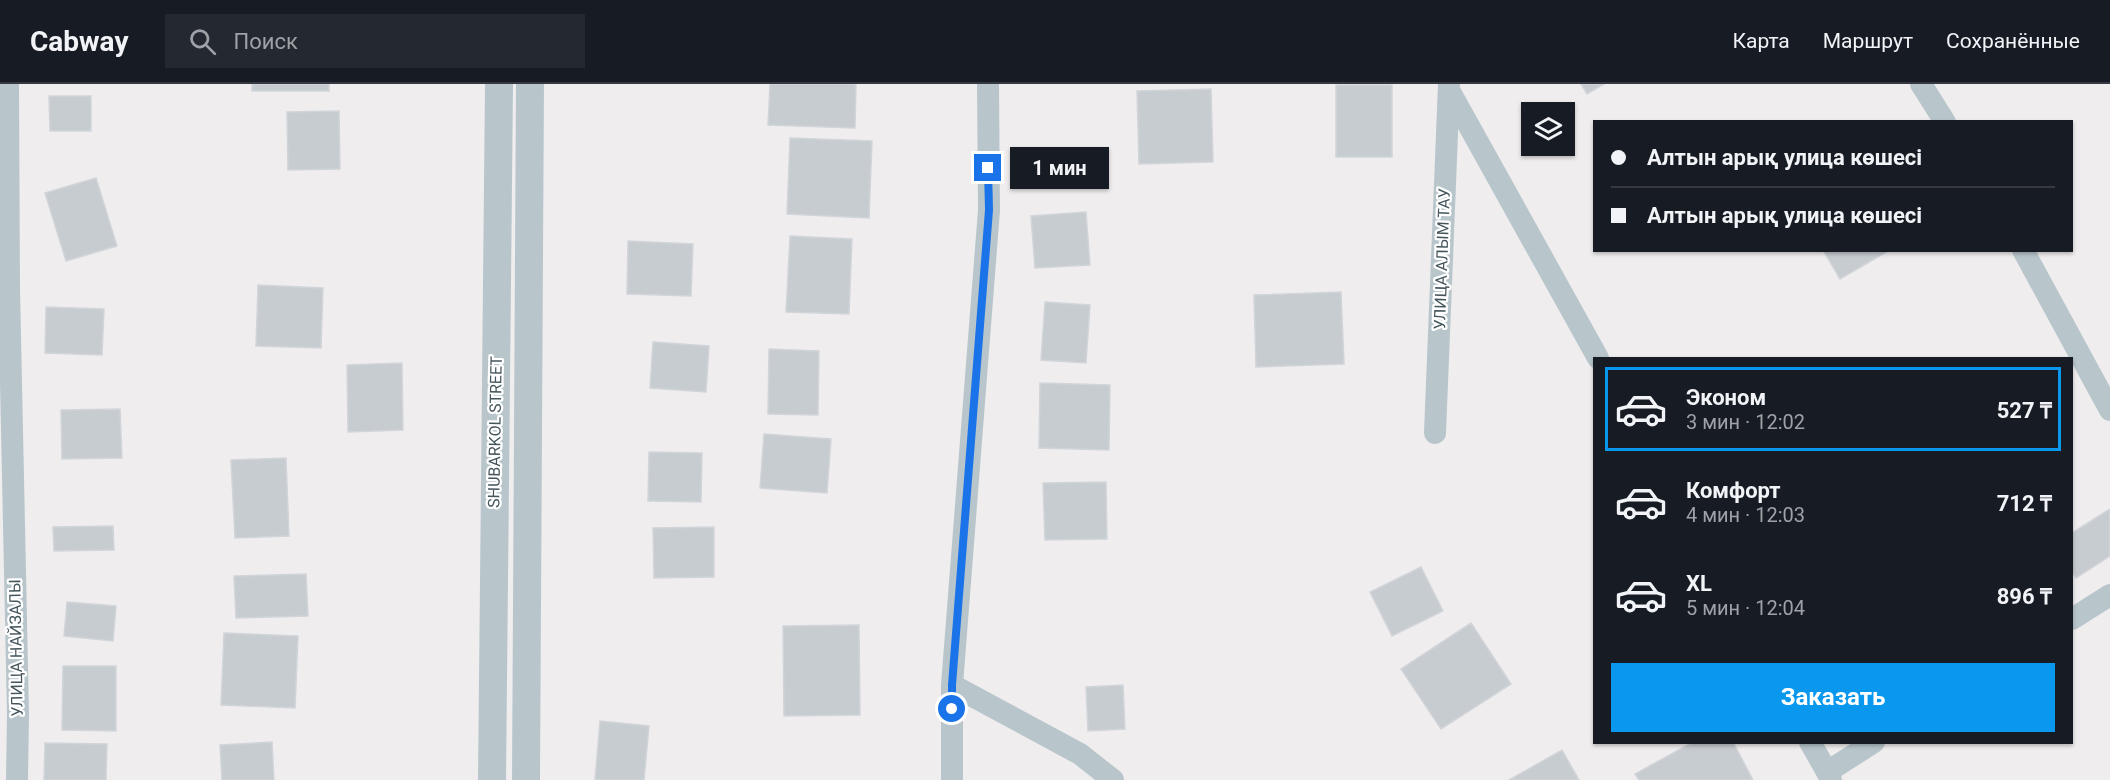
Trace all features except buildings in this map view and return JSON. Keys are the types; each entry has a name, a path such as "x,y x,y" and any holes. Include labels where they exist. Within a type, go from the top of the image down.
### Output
{"street":[{"name":"УЛИЦА НАЙЗАЛЫ","path":"8,84 9,288 18,702 17,780"},
{"name":"SHUBARKOL STREET","path":"492,780 499,84"},
{"name":"SHUBARKOL STREET","path":"526,780 530,84"},
{"path":"952,780 952,685 989,210 988,84"},
{"path":"1921,84 1944,120"},
{"path":"1449,87 1597,357"},
{"name":"УЛИЦА АЛЫМ ТАУ","path":"1435,433 1449,87"},
{"path":"2025,252 2110,410"},
{"path":"2073,618 2110,595"},
{"path":"952,685 1080,754 1113,780"},
{"path":"1811,744 1829,776 1871,744"}],"route":[{"path":"952,709 989,210 988,168"}]}
